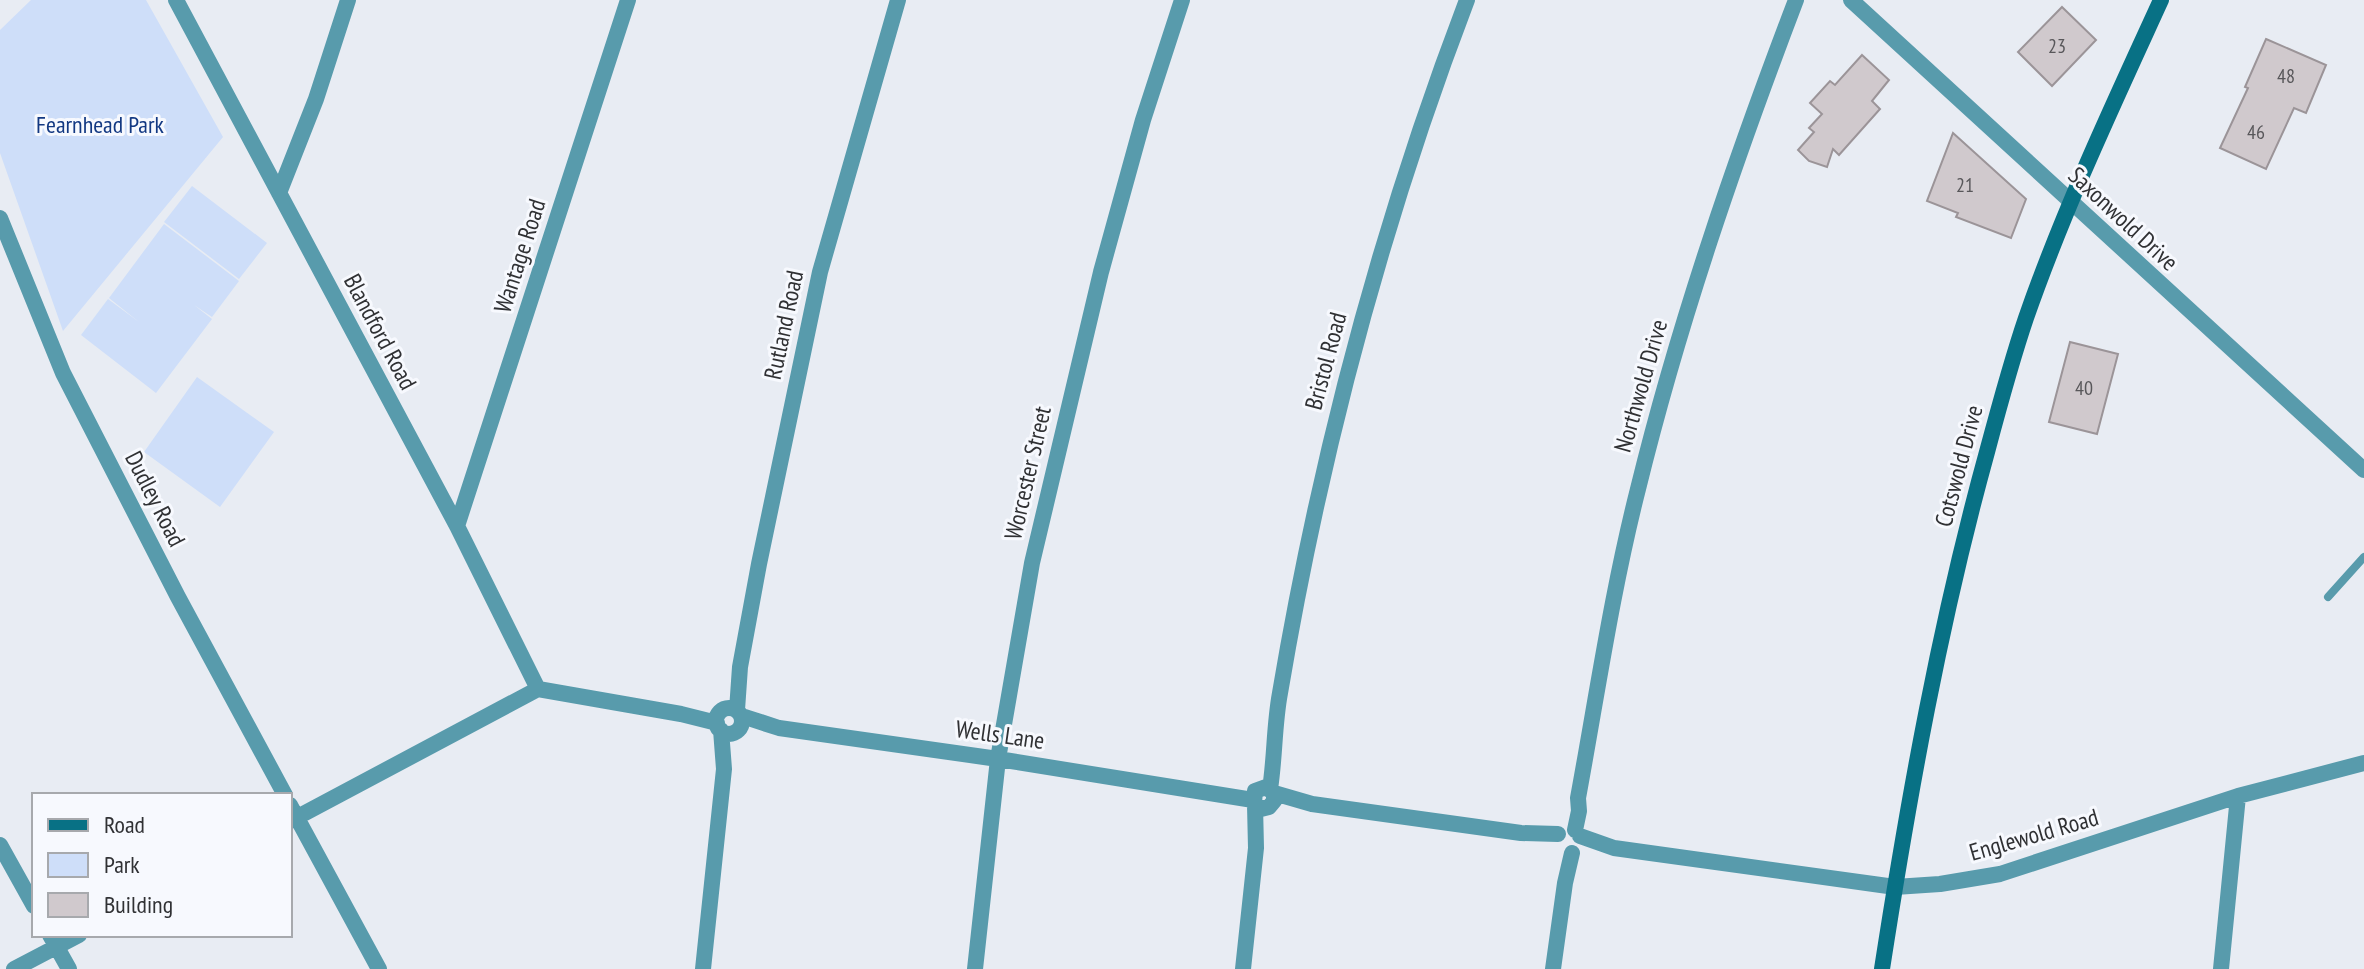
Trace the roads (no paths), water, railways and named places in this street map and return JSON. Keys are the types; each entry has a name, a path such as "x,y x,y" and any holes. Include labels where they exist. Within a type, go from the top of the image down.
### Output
{"main road":[{"name":"Cotswold Drive","path":"1882,969 1937,654 1953,580 2003,392 2025,320 2069,202 2161,0"}],"street":[{"name":"Blandford Road","path":"176,0 457,526 538,689"},
{"path":"279,193 316,99 348,0"},
{"name":"Wantage Road","path":"457,526 628,0"},
{"name":"Rutland Road","path":"703,969 729,720 759,564 820,272 898,0"},
{"name":"Worcester Street","path":"975,969 998,759 1032,563 1083,339 1143,120 1182,0"},
{"name":"Bristol Road","path":"1243,969 1256,848 1261,834 1263,798 1279,696 1319,486 1344,383 1417,134 1467,0"},
{"name":"Northwold Drive","path":"1553,969 1569,840 1579,811 1578,798 1622,560 1656,418 1704,257 1796,0"},
{"name":"Saxonwold Drive","path":"1851,0 2364,470"},
{"name":"Dudley Road","path":"0,218 63,373 178,597 284,793"},
{"path":"379,969 292,815 538,689"},
{"name":"Wells Lane","path":"538,689 681,714 1263,798"},
{"name":"Englewold Road","path":"1263,798 1569,840 1600,850 1614,848 1895,887 1940,884 2000,874 2238,796 2364,763"},
{"path":"2221,969 2238,796"},
{"path":"0,845 32,902"},
{"path":"14,969 54,941 69,969"}],"lane":[{"path":"2328,597 2364,557"}],"park label":[{"name":"Fearnhead Park","path":"100,125"}]}
